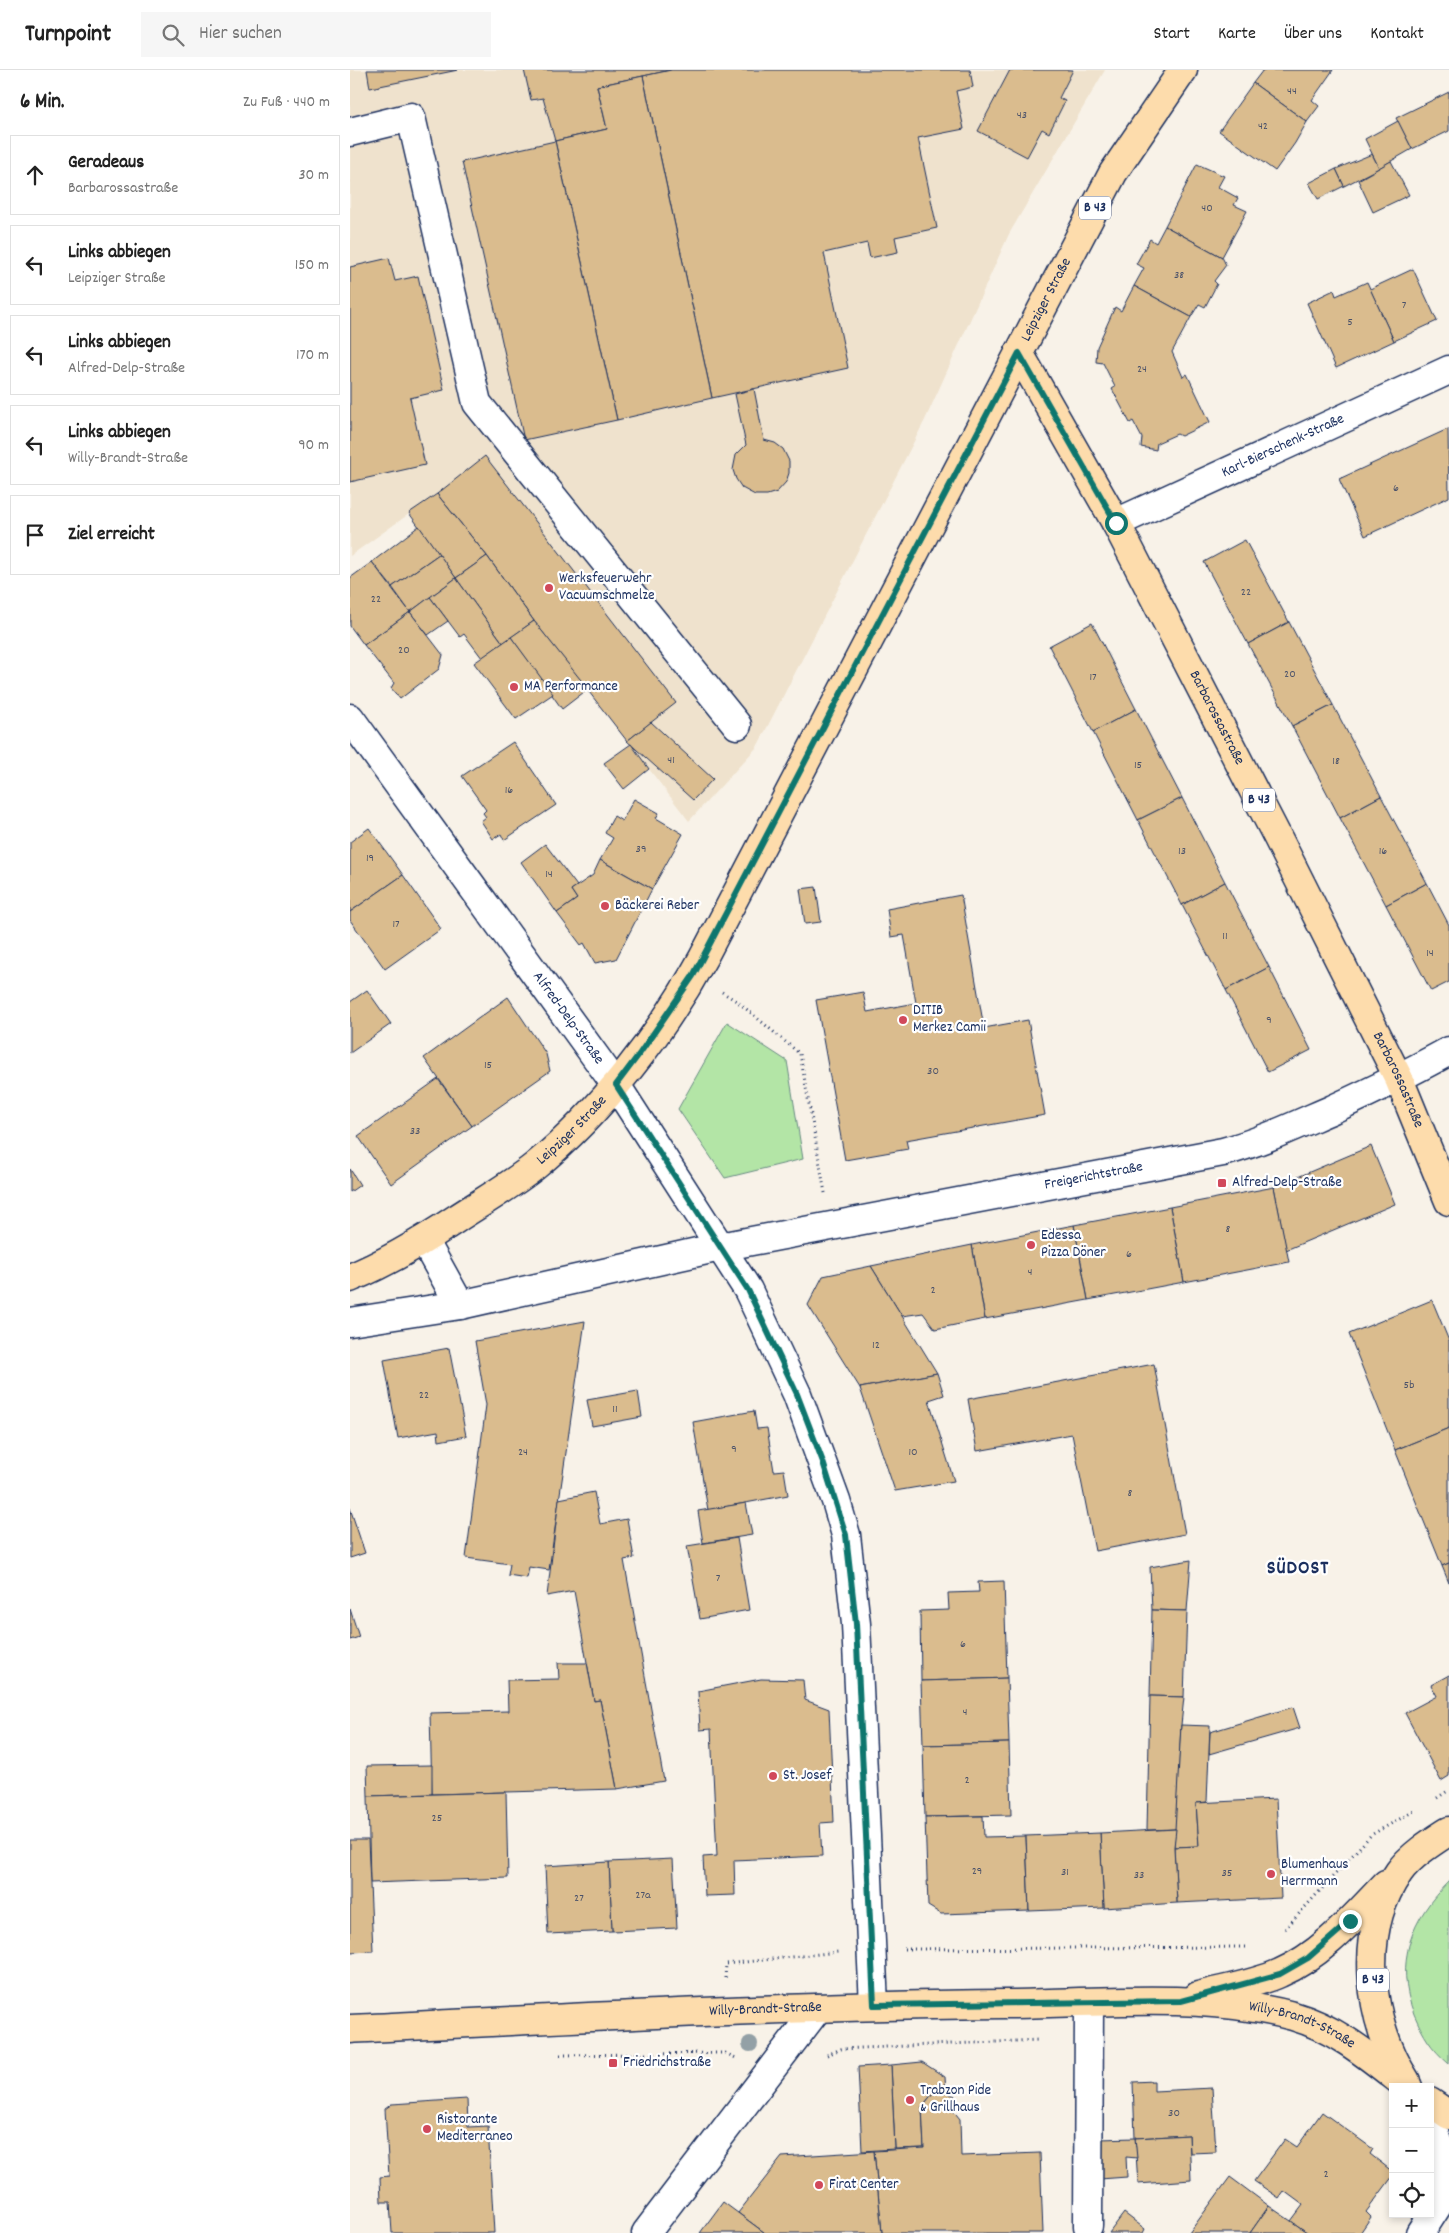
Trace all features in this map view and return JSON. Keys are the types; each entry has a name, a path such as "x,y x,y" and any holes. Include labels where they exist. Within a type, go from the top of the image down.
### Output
{"main road":[{"name":"Leipziger Straße","path":"350,1278 424,1240 534,1167 568,1136 616,1085 646,1046 693,976 1113,173 1183,70"},
{"name":"Barbarossastraße","path":"1019,353 1116,523 1278,838 1399,1079 1449,1201"},
{"name":"B 43","path":"1406,2083 1394,2063 1383,2033 1374,1994 1371,1961 1378,1915 1400,1871 1426,1846 1449,1831"},
{"name":"Willy-Brandt-Straße","path":"1181,2001 1280,1974 1308,1958 1350,1921 1400,1871"},
{"name":"Willy-Brandt-Straße","path":"350,2029 874,2005 1181,2001 1245,2006 1294,2017 1325,2028 1352,2044 1404,2083"},
{"path":"1434,2105 1449,2115"}],"street":[{"path":"350,132 411,117 477,404 737,726"},
{"name":"Karl-Bierschenk-Straße","path":"1116,523 1449,370"},
{"name":"Alfred-Delp-Straße","path":"350,718 616,1085 748,1290 797,1394 823,1462 846,1535 856,1624 874,2005"},
{"name":"Freigerichtstraße","path":"720,1247 1223,1152 1256,1143 1399,1079 1449,1051"},
{"path":"424,1240 460,1305"},
{"path":"350,1322 460,1305 720,1247"},
{"path":"1088,2226 1089,2003"},
{"path":"646,2233 818,2008"},
{"path":"1420,2233 1438,2205 1444,2162 1433,2128"}],"path":[{"path":"693,976 738,1002 800,1054 831,1226"},
{"path":"1435,1799 1449,1790"},
{"path":"1279,1936 1370,1835 1419,1808"},
{"path":"726,2054 724,2012 726,1964 871,1949 1249,1947"}],"shaded area":[{"path":"350,70 1105,70 1009,234 925,420 757,747 689,821 437,494 350,556"}],"green space":[{"path":"727,1022 787,1061 803,1159 725,1178 678,1109"},
{"path":"1449,1881 1449,2064 1432,2047 1414,2014 1408,1995 1406,1959 1416,1926 1436,1895"}],"building":[{"path":"367,70 458,70 370,88"},
{"path":"524,70 671,70 597,86 607,129 555,141 543,98 531,100"},
{"path":"671,70 970,70 973,87 956,91 964,129 918,138 937,228 895,237 898,252 870,258 867,243 824,253 848,368 712,398 643,76"},
{"path":"1010,70 1073,70 1059,98 1065,101 1049,133 1042,129 1027,157 978,131"},
{"path":"1263,70 1333,70 1312,100 1319,106 1307,122 1253,83"},
{"path":"643,76 712,398 617,420 555,141 607,129 597,86"},
{"path":"1253,83 1307,122 1275,171 1219,131"},
{"path":"1449,92 1449,131 1412,149 1396,118"},
{"path":"1398,121 1412,149 1379,168 1365,139"},
{"path":"555,141 617,420 524,440 462,162"},
{"path":"1372,154 1379,168 1344,186 1336,169"},
{"path":"1391,161 1409,195 1373,212 1358,180"},
{"path":"1197,164 1224,176 1218,187 1238,198 1234,205 1247,211 1222,257 1165,226"},
{"path":"1336,169 1344,186 1318,199 1309,183"},
{"path":"1165,226 1222,257 1226,265 1214,281 1217,284 1205,307 1199,304 1191,317 1134,286 1144,268 1136,264 1150,239 1156,243"},
{"path":"389,258 395,281 418,276 444,390 410,398 425,465 350,482 350,267"},
{"path":"1413,269 1437,321 1394,341 1370,289"},
{"path":"1367,282 1394,341 1336,368 1307,303 1334,290 1336,296"},
{"path":"1134,286 1191,317 1172,352 1183,377 1187,374 1210,422 1181,436 1177,434 1157,443 1156,450 1141,447 1142,438 1133,421 1130,423 1112,389 1115,387 1103,363 1096,362 1097,347 1115,307 1121,311"},
{"path":"754,389 764,440 775,443 783,449 789,461 789,473 786,482 777,492 767,495 755,495 742,488 733,470 736,455 746,445 735,394"},
{"path":"1448,429 1449,497 1365,536 1339,479"},
{"name":"Werksfeuerwehr Vacuumschmelze","path":"485,456 676,703 627,741 534,621 487,556 437,494"},
{"path":"437,494 487,556 456,578 409,513"},
{"path":"419,526 439,554 392,587 372,562"},
{"path":"1245,540 1289,622 1248,644 1204,562"},
{"path":"439,554 456,578 410,612 392,587"},
{"path":"487,556 534,621 503,643 456,578"},
{"path":"372,562 410,612 364,645 350,626 350,578"},
{"path":"456,578 503,643 482,658 464,634 460,637 430,597"},
{"path":"430,597 448,621 428,635 410,612"},
{"path":"410,612 443,655 439,669 400,699 391,688 394,683 364,645"},
{"path":"534,621 588,689 562,709 511,637"},
{"path":"1289,622 1333,705 1292,726 1248,644"},
{"path":"1092,623 1136,709 1093,732 1049,646"},
{"path":"511,637 553,694 516,719 474,663"},
{"path":"1333,705 1381,796 1340,818 1292,726"},
{"path":"1136,709 1182,798 1138,820 1093,732"},
{"path":"651,722 713,779 693,800 627,741"},
{"path":"513,742 556,805 504,840 501,834 493,839 481,821 486,817 483,813 486,810 462,776"},
{"path":"631,744 649,769 624,789 604,763"},
{"path":"1381,796 1427,883 1386,905 1340,818"},
{"path":"1182,798 1225,882 1182,905 1138,820"},
{"path":"634,799 659,813 656,818 683,834 652,889 600,860 613,838 605,833 614,816 622,821"},
{"path":"369,828 403,875 350,912 350,842"},
{"path":"545,844 577,886 571,890 577,899 557,913 521,862"},
{"name":"Bäckerei Reber","path":"600,860 652,889 616,959 595,963 584,943 581,945 557,913 577,899 571,890 593,875"},
{"path":"403,875 441,929 385,969 350,920 350,912"},
{"path":"1225,882 1269,967 1226,990 1182,905"},
{"path":"1427,883 1449,925 1449,982 1431,991 1386,905"},
{"path":"816,887 821,922 805,924 800,889"},
{"path":"961,895 984,1028 1028,1020 1045,1115 906,1140 908,1149 845,1160 816,1000 863,992 867,1012 916,1003 904,935 891,937 887,909"},
{"path":"1269,967 1311,1050 1268,1072 1226,990"},
{"path":"367,990 391,1024 350,1053 350,1002"},
{"path":"508,997 546,1054 550,1071 472,1126 424,1058"},
{"path":"438,1079 472,1126 391,1184 358,1136"},
{"path":"1371,1146 1395,1204 1286,1250 1274,1187"},
{"path":"350,1169 360,1185 350,1192"},
{"path":"1274,1187 1289,1262 1184,1282 1170,1207"},
{"path":"1170,1207 1184,1282 1088,1300 1074,1225"},
{"path":"1074,1225 1088,1300 985,1319 972,1245"},
{"path":"972,1245 985,1319 935,1329 923,1313 902,1316 871,1266"},
{"path":"871,1266 937,1373 860,1388 808,1305 823,1276"},
{"path":"1432,1300 1449,1341 1449,1428 1395,1450 1349,1334"},
{"path":"585,1321 549,1570 529,1567 527,1578 508,1575 510,1564 466,1558 486,1405 475,1341"},
{"path":"449,1348 466,1436 439,1441 438,1431 398,1438 384,1360"},
{"path":"1154,1364 1185,1534 1095,1551 1072,1434 977,1451 968,1399"},
{"path":"937,1373 944,1395 929,1400 954,1481 895,1491 860,1388"},
{"path":"638,1391 642,1417 592,1426 587,1400"},
{"path":"754,1411 757,1429 767,1428 774,1471 784,1470 788,1495 708,1510 693,1422"},
{"path":"1449,1428 1449,1563 1442,1566 1395,1450"},
{"path":"594,1492 600,1524 627,1519 634,1558 624,1560 664,1781 617,1789 600,1700 594,1701 574,1591 547,1596 559,1499"},
{"path":"746,1503 752,1535 703,1543 698,1511"},
{"path":"350,1508 365,1553 350,1558"},
{"path":"737,1538 749,1610 700,1619 687,1546"},
{"path":"1191,1560 1187,1611 1152,1610 1150,1567"},
{"path":"1449,1563 1449,1583 1442,1566"},
{"path":"1004,1581 1007,1678 921,1681 920,1611 949,1610 948,1593 979,1592 978,1582"},
{"path":"350,1609 359,1637 350,1640"},
{"path":"1152,1610 1187,1611 1184,1697 1150,1696"},
{"path":"558,1663 587,1663 594,1701 600,1700 617,1789 432,1794 430,1713 508,1711 507,1680 559,1679"},
{"path":"1449,1675 1449,1776 1441,1781 1405,1713 1437,1696 1431,1685"},
{"path":"1007,1678 1009,1743 923,1745 921,1681"},
{"name":"St. Josef","path":"761,1679 803,1680 805,1700 829,1709 834,1822 820,1823 822,1856 734,1860 735,1895 705,1896 703,1857 717,1856 711,1729 700,1730 698,1691"},
{"path":"1150,1696 1184,1697 1176,1829 1147,1830"},
{"path":"1293,1707 1300,1728 1209,1754 1210,1732"},
{"path":"1181,1725 1210,1726 1207,1802 1196,1803 1199,1846 1174,1847"},
{"path":"1009,1743 1011,1815 925,1817 923,1745"},
{"path":"432,1765 432,1794 368,1796 367,1766"},
{"path":"506,1792 508,1878 370,1883 368,1796"},
{"path":"1276,1799 1281,1898 1177,1903 1174,1847 1199,1846 1196,1803"},
{"path":"983,1816 984,1837 1026,1836 1029,1911 941,1914 928,1906 925,1817"},
{"path":"1176,1829 1174,1847 1177,1903 1104,1908 1100,1833"},
{"path":"1100,1833 1104,1908 1029,1911 1026,1836"},
{"path":"350,1840 368,1840 373,1951 350,1952"},
{"path":"673,1859 677,1928 612,1931 609,1862"},
{"path":"609,1862 612,1931 548,1934 545,1866"},
{"name":"Trabzon Pide & Grillhaus","path":"922,2062 945,2077 946,2092 933,2093 922,2107 924,2148 895,2149 891,2065"},
{"path":"891,2065 895,2149 862,2151 858,2067"},
{"path":"1154,2081 1154,2091 1212,2088 1216,2152 1190,2153 1189,2135 1135,2138 1133,2082"},
{"path":"946,2092 955,2096 952,2109 960,2119 961,2156 1040,2153 1043,2233 882,2233 874,2151 924,2148 922,2107 933,2093"},
{"path":"467,2099 468,2127 488,2126 494,2233 392,2233 390,2202 381,2202 380,2177 389,2176 385,2109 392,2104"},
{"path":"1322,2112 1373,2149 1370,2154 1389,2169 1389,2181 1366,2212 1371,2217 1360,2233 1308,2233 1291,2221 1303,2205 1284,2191 1279,2198 1254,2181 1285,2139 1297,2147"},
{"path":"1189,2135 1191,2180 1138,2184 1135,2138"},
{"path":"1135,2138 1137,2158 1126,2157 1127,2177 1100,2179 1100,2139"},
{"name":"Firat Center","path":"874,2151 882,2233 765,2233 738,2213 782,2157"},
{"path":"1230,2177 1269,2206 1250,2233 1189,2233"},
{"path":"723,2202 765,2233 700,2233"},
{"path":"1269,2206 1291,2221 1308,2233 1250,2233"},
{"path":"1124,2213 1145,2229 1143,2233 1109,2233"}],"place":[{"name":"Werksfeuerwehr Vacuumschmelze","path":"549,588"},
{"name":"MA Performance","path":"514,687"},
{"name":"Bäckerei Reber","path":"605,906"},
{"name":"DITIB Merkez Camii","path":"903,1020"},
{"name":"Alfred-Delp-Straße","path":"1222,1183"},
{"name":"Edessa Pizza Döner","path":"1031,1245"},
{"name":"St. Josef","path":"773,1776"},
{"name":"Blumenhaus Herrmann","path":"1271,1874"},
{"name":"Friedrichstraße","path":"613,2063"},
{"name":"Trabzon Pide & Grillhaus","path":"910,2100"},
{"name":"Ristorante Mediterraneo","path":"427,2129"},
{"name":"Firat Center","path":"819,2185"}],"district":[{"name":"SÜDOST","path":"1298,1569"}],"route":[{"path":"1116,523 1019,353 693,976 683,993 616,1085 748,1290 797,1394 823,1462 846,1535 856,1624 874,2005 1181,2001 1280,1974 1308,1958 1350,1921"}]}
